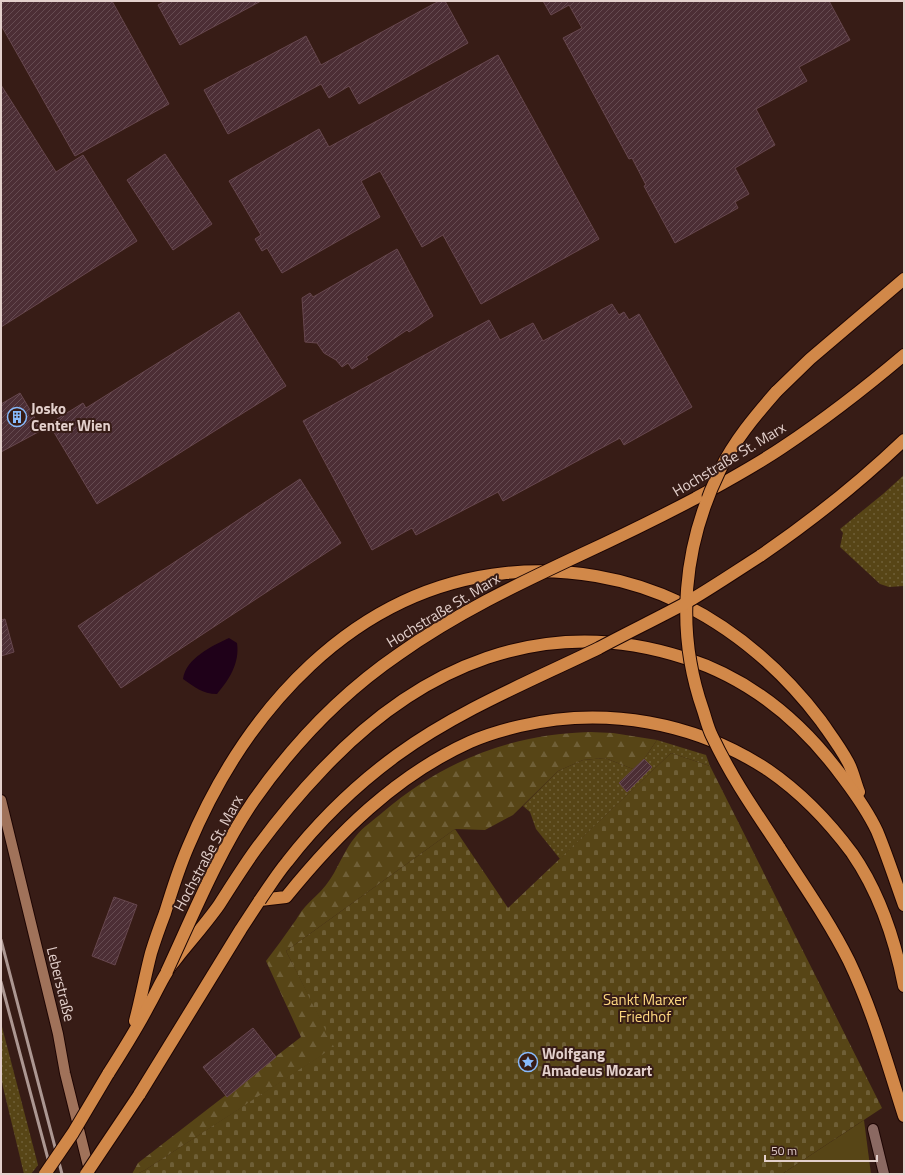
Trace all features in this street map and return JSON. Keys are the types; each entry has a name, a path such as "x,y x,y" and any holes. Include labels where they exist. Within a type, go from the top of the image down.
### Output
{"highway":[{"path":"904,279 810,359 776,392 752,419 720,469 705,504 694,539 687,578 686,620 690,661 698,696 712,735 730,772 820,909 849,960 875,1023 904,1116"},
{"name":"Hochstraße St. Marx","path":"45,1174 73,1133 149,1006 214,871 253,801 280,764 346,695 398,654 463,614 524,582 689,502 747,469 848,401 904,355"},
{"path":"86,1174 140,1095 241,929 286,863 325,818 361,784 397,755 466,712 645,624 721,582 831,504 904,440"},
{"path":"132,1035 152,951 174,884 188,848 202,816 219,784 236,756 270,708 292,682 318,657 344,635 371,618 398,603 430,590 462,580 493,574 525,571 561,571 619,580 666,596 698,611 720,624 768,661 791,684 832,736 849,763 904,905"},
{"path":"167,971 217,907 257,848 302,792 351,741 382,716 424,686 442,676 477,661 509,651 539,645 570,642 604,642 637,645 691,660 725,674 772,703 788,716 833,763 866,810"},
{"path":"260,900 286,897 313,864 334,842 384,796 410,776 471,742 505,730 541,721 576,717 625,719 656,723 711,740 737,752 768,770 800,795 828,823 852,854 873,890 888,926 900,966 904,986"}],"street":[{"name":"Leberstraße","path":"1,800 58,1034 65,1073 90,1174"},
{"path":"873,1129 884,1174"}],"green space":[{"path":"904,475 904,586 889,587 880,584 840,547 843,533 840,529"},
{"path":"590,732 613,733 657,740 644,759 633,769 605,758 583,760 558,771 513,815 485,830 455,829 286,951 335,1047 145,1170 137,1174 132,1174 138,1163 301,1037 266,961 303,909 326,885 351,842 362,830 406,794 430,778 479,754 533,738"},
{"path":"657,740 706,755 710,766 671,753 560,859 536,829 530,812 523,806 558,771 583,760 605,758 633,769 644,759"},
{"name":"Sankt Marxer Friedhof","path":"671,753 710,766 882,1108 782,1174 137,1174 334,1047 286,951 455,829 508,908"},
{"path":"1,1023 38,1165 31,1174 24,1174 3,1087 1,1076"},
{"path":"864,1120 871,1174 782,1174"}],"shaded area":[{"path":"229,638 237,643 237,657 233,671 217,694 207,693 183,679 185,672 194,659 208,649"}],"building":[{"path":"1,1 112,1 169,104 75,156 1,25"},
{"path":"166,1 261,1 180,45 158,5"},
{"path":"439,1 445,1 468,43 359,104 349,86 329,98 321,84 228,134 204,90 306,36 321,65"},
{"path":"543,1 829,1 850,40 799,67 807,81 756,109 775,145 735,168 749,194 735,202 738,208 675,243 644,186 646,185 632,158 629,159 563,38 582,28 569,5 551,15"},
{"path":"498,55 599,239 481,304 443,235 422,247 380,171 361,181 380,217 282,273 267,248 262,251 255,239 261,235 229,181 319,129 329,147"},
{"path":"1,85 56,172 83,155 137,241 1,327"},
{"path":"165,154 212,224 173,250 127,180"},
{"path":"397,249 433,316 409,332 407,330 366,357 368,359 352,369 348,363 342,367 336,360 324,353 317,343 305,342 302,298 310,293 313,297"},
{"path":"612,304 619,315 624,312 629,320 639,314 692,407 624,445 620,438 503,501 498,492 416,535 412,528 372,550 303,421 489,320 500,340 533,323 543,341"},
{"path":"239,312 286,386 97,504 49,424 83,403 86,408"},
{"name":"Josko Center Wien","path":"20,393 42,430 1,452 1,404"},
{"path":"300,479 341,543 121,688 78,626"},
{"path":"5,619 14,652 1,656 1,620"},
{"path":"644,759 652,767 627,792 619,783"},
{"path":"114,897 137,905 115,965 92,956"},
{"path":"253,1028 276,1057 227,1097 203,1067"}],"railway":[{"path":"1,940 62,1174"},
{"path":"1,982 52,1174"}],"place":[{"name":"Josko Center Wien","path":"17,417"},
{"name":"Wolfgang Amadeus Mozart","path":"528,1062"}]}
